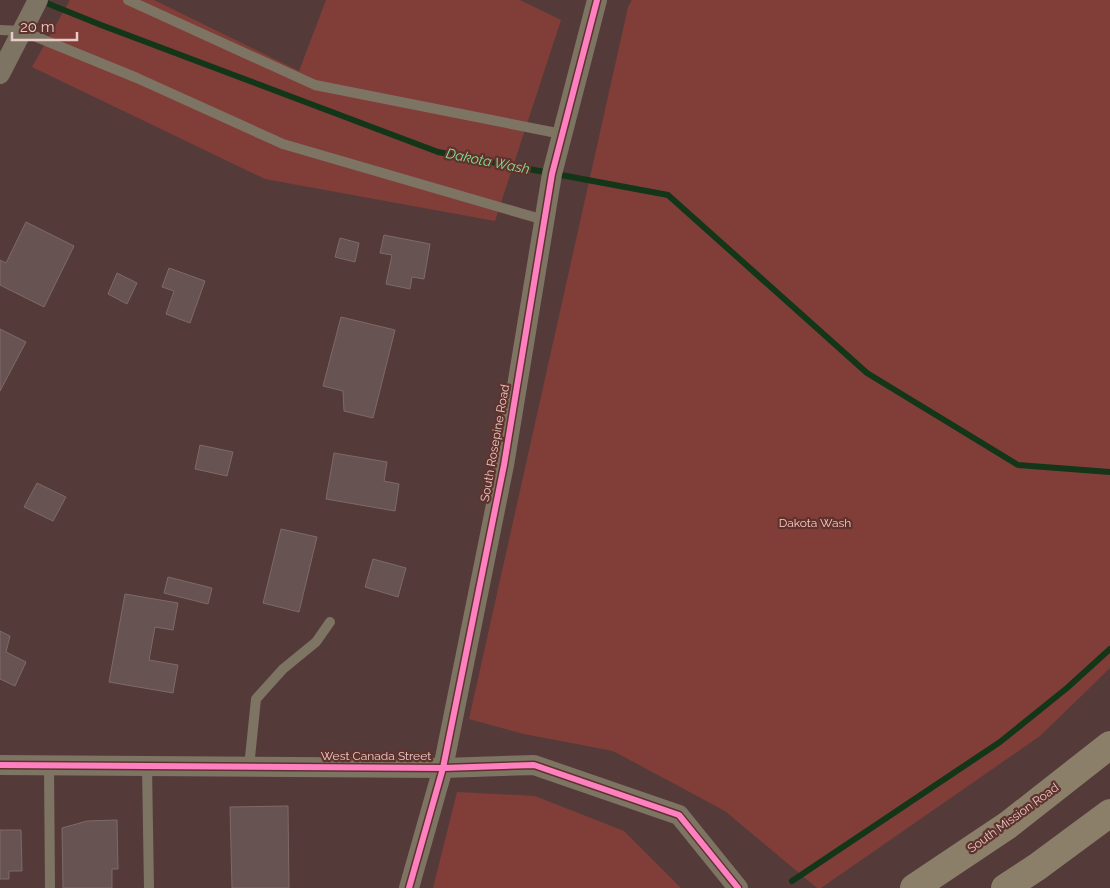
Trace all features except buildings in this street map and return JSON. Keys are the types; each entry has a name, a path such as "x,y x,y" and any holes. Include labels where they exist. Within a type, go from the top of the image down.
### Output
{"main road":[{"name":"South Mission Road","path":"914,888 1008,825 1110,745"},
{"path":"1005,888 1110,813"}],"street":[{"path":"0,74 38,0"},
{"name":"South Rosepine Road","path":"409,888 443,768 504,465 552,174 597,0"},
{"name":"West Canada Street","path":"0,765 443,768 534,765 679,815 738,888"}],"lane":[{"path":"128,0 315,85 562,134"},
{"path":"0,30 22,31 137,78 283,144 544,220"},
{"path":"249,767 256,699 283,669 316,642 330,622"},
{"path":"49,765 50,888"},
{"path":"147,766 149,888"}],"green space":[{"name":"Dakota Wash","path":"70,0 154,0 299,71 326,0 520,0 561,20 495,221 265,179 32,67"},
{"name":"Dakota Wash","path":"632,0 1110,0 1110,668 1040,736 821,888 817,888 725,811 613,751 524,734 469,719 628,7"},
{"path":"457,792 535,796 624,831 681,888 433,888"}],"waterway":[{"name":"Dakota Wash","path":"39,0 438,152 668,195 867,373 1018,465 1110,472"},
{"path":"792,881 1000,742 1067,688 1110,649"}],"cycle path":[{"path":"409,888 443,768 504,465 552,174 597,0"},
{"path":"0,765 443,768 534,765 679,815 738,888"}]}
